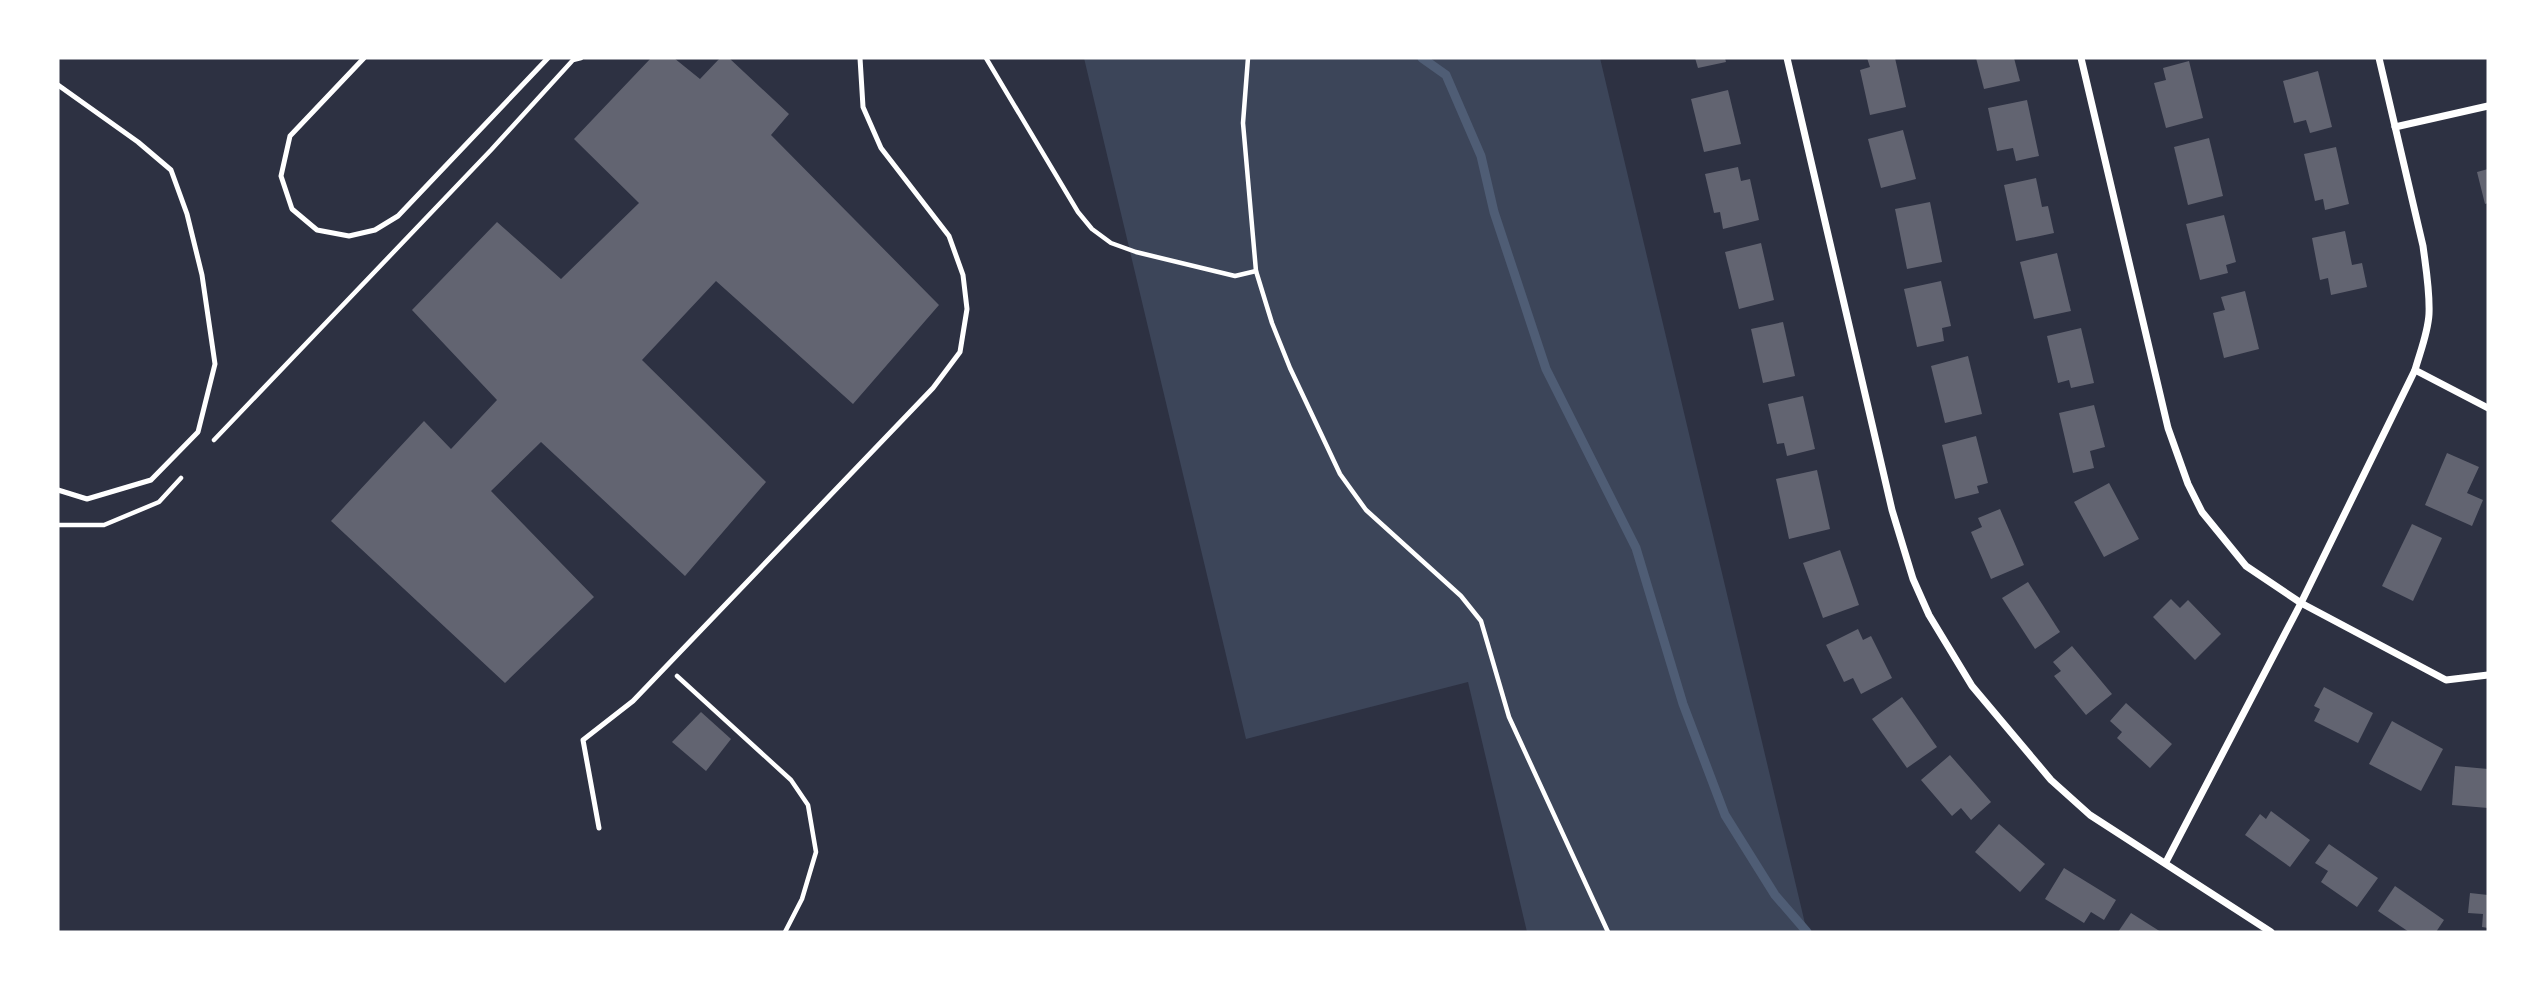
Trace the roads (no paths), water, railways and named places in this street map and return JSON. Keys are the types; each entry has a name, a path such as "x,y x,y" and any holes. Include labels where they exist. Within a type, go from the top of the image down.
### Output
{"street":[{"path":"1787,58 1892,510 1913,579 1929,615 1972,686 2051,780 2090,814 2271,932"},
{"path":"2081,58 2168,428 2188,484 2208,520 2246,566 2301,603 2446,680 2488,674"},
{"path":"2166,862 2301,603 2415,370 2429,317 2428,277 2379,58"},
{"path":"2395,127 2488,106"},
{"path":"2415,370 2488,408"}],"lane":[{"path":"364,58 290,136 281,176 292,209 317,230 349,236 375,230 398,216 548,58"},
{"path":"599,828 583,740 633,701 933,388 960,352 967,309 963,275 950,236 881,148 863,107 860,58"},
{"path":"58,85 138,142 171,170 187,214 202,275 215,364 198,432 150,480 87,499 58,490"}],"waterway":[{"path":"1422,58 1446,75 1481,156 1494,212 1546,369 1636,548 1683,704 1725,815 1775,895 1807,932"}]}
